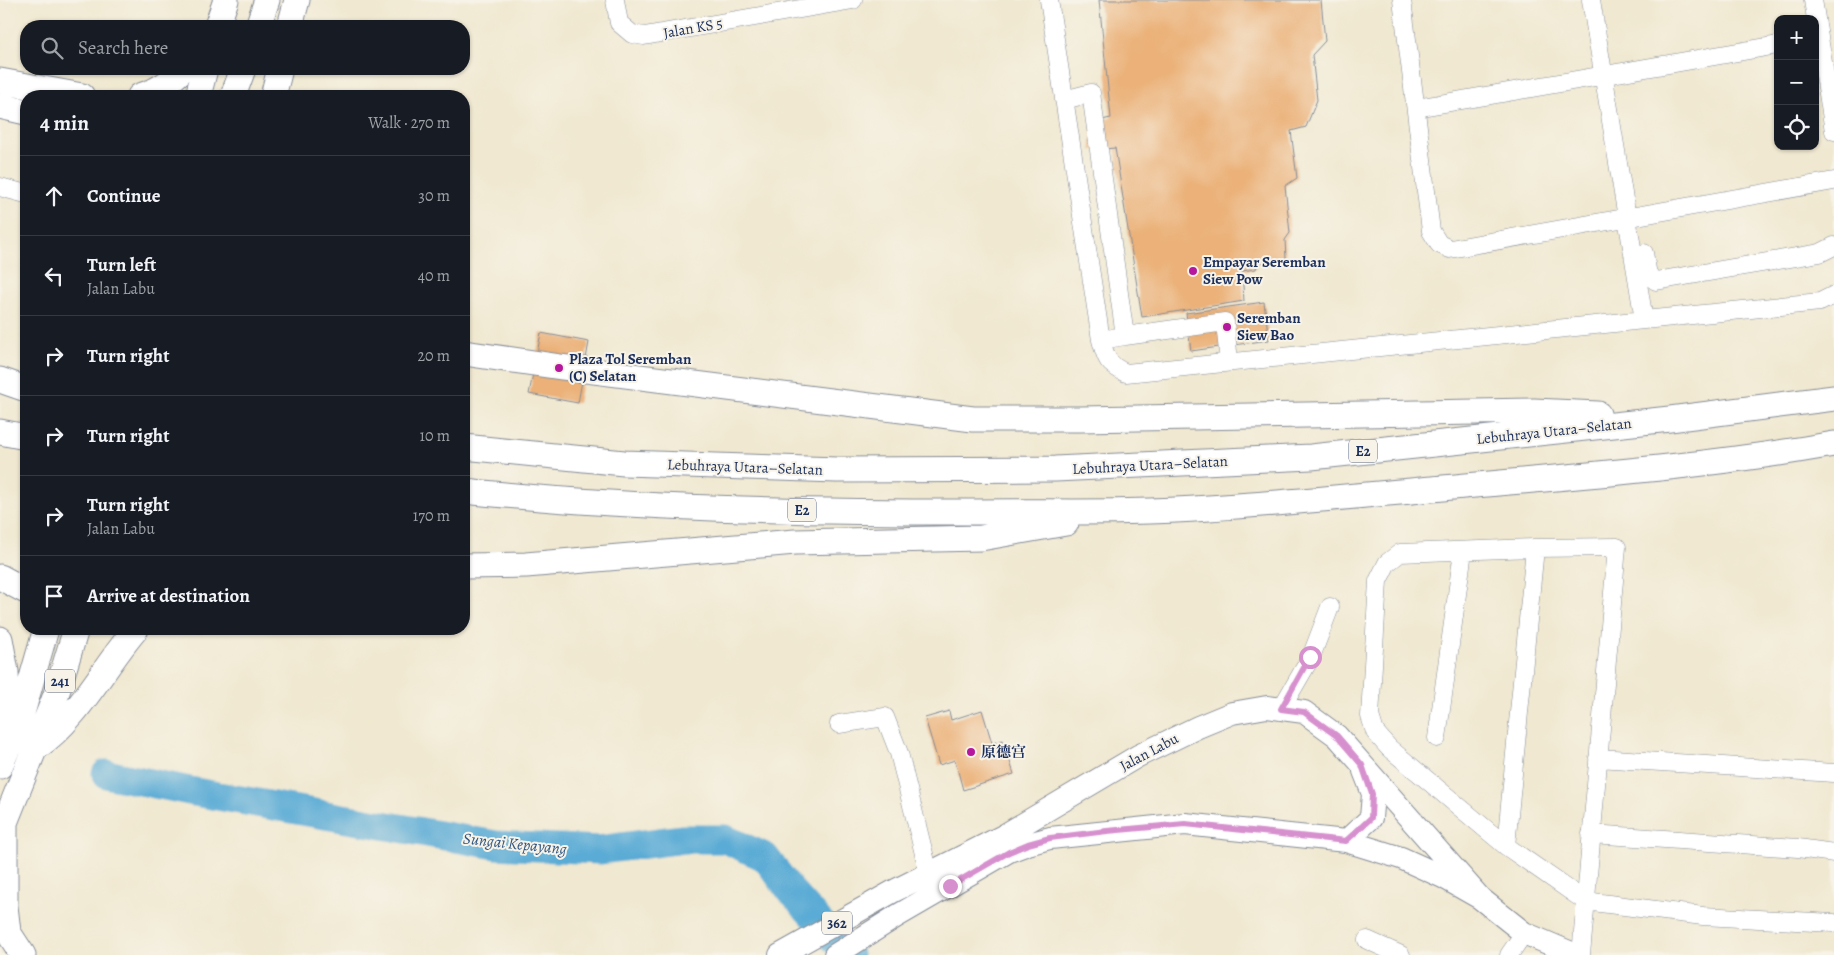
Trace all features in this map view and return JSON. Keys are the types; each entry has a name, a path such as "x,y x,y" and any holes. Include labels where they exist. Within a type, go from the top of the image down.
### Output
{"highway":[{"path":"219,20 226,0"},
{"path":"292,20 297,0"},
{"path":"153,90 169,83 177,75"},
{"path":"200,90 203,75"},
{"path":"235,90 241,75"},
{"path":"248,90 251,75"},
{"path":"275,90 278,75"},
{"path":"0,80 51,90"},
{"path":"0,106 20,111"},
{"path":"470,353 561,367 973,419 1091,419 1534,410 1670,419"},
{"path":"0,380 20,387"},
{"path":"0,392 20,396"},
{"name":"Lebuhraya Utara–Selatan","path":"470,448 634,463 837,470 1055,469 1311,457 1670,419 1834,398"},
{"path":"0,432 20,436"},
{"name":"E2","path":"470,492 615,504 742,509 875,512 1140,511 1208,508 1614,472 1764,457 1834,444"},
{"path":"470,566 526,565 795,542 981,538 1140,511"},
{"path":"0,577 20,588"},
{"name":"241","path":"5,822 45,635"},
{"name":"241","path":"22,742 56,695 74,635"},
{"path":"0,639 22,742 77,707 131,635"},
{"path":"5,822 5,906 8,932 23,955"}],"main road":[{"name":"Jalan Labu","path":"780,955 894,891 1003,836 1138,756 1232,713 1267,707 1304,712 1337,736 1480,898"},
{"path":"1346,841 1371,818 1372,794 1362,765"},
{"name":"Jalan Labu","path":"835,955 897,916 1009,852 1028,844 1050,838 1185,824 1346,841 1401,858 1443,877 1480,898 1524,933 1576,955"}],"street":[{"name":"Jalan KS 5","path":"615,0 619,23 632,34 644,36 810,4 852,0"},
{"path":"1049,0 1101,340 1104,354 1112,367 1126,372 1230,362 1820,302 1834,295"},
{"path":"1402,0 1431,231 1439,244 1450,249 1834,182"},
{"path":"1591,0 1603,76 1632,217 1648,275 1656,281 1820,253 1834,246"},
{"path":"1812,0 1823,37 1834,131"},
{"path":"1416,108 1774,46"},
{"path":"1064,100 1091,93 1125,336"},
{"path":"0,188 20,193"},
{"path":"1632,217 1644,320"},
{"path":"1101,340 1225,322 1230,362"},
{"path":"1506,846 1535,548"},
{"path":"1580,955 1585,901 1598,758 1617,548 1535,548 1400,553 1388,563 1378,581 1370,716 1375,732 1389,748 1506,846 1585,901 1703,916 1834,923"},
{"path":"1437,738 1463,551"},
{"path":"1281,709 1310,657 1330,607"},
{"path":"839,724 886,717 899,753 929,874"},
{"path":"1598,758 1834,773"},
{"path":"1591,834 1798,848 1834,853"},
{"path":"1508,955 1524,933"},
{"path":"1367,940 1401,955"}],"building":[{"path":"1099,0 1321,0 1325,41 1312,55 1317,100 1306,127 1291,131 1297,178 1285,186 1290,233 1285,240 1286,259 1257,263 1256,269 1242,271 1244,301 1142,317 1115,148 1091,150 1092,122 1111,118"},
{"name":"Seremban Siew Bao","path":"1264,302 1269,340 1191,351 1186,313"},
{"name":"Plaza Tol Seremban (C) Selatan","path":"541,333 589,342 578,403 529,394"},
{"name":"原德宫","path":"982,710 992,743 1003,740 1014,774 963,790 955,760 939,765 925,718 949,711 951,720"}],"waterway":[{"name":"Sungai Kepayang","path":"106,774 195,792 496,845 599,850 683,839 725,839 765,857 791,891 849,955"}],"place":[{"name":"Empayar Seremban Siew Pow","path":"1193,271"},
{"name":"Seremban Siew Bao","path":"1227,327"},
{"name":"Plaza Tol Seremban (C) Selatan","path":"559,368"},
{"name":"原德宫","path":"971,752"}],"route":[{"path":"950,886 1009,852 1028,844 1050,838 1107,831 1185,824 1346,841 1371,818 1372,794 1362,765 1337,736 1304,712 1281,709 1310,657"}]}
